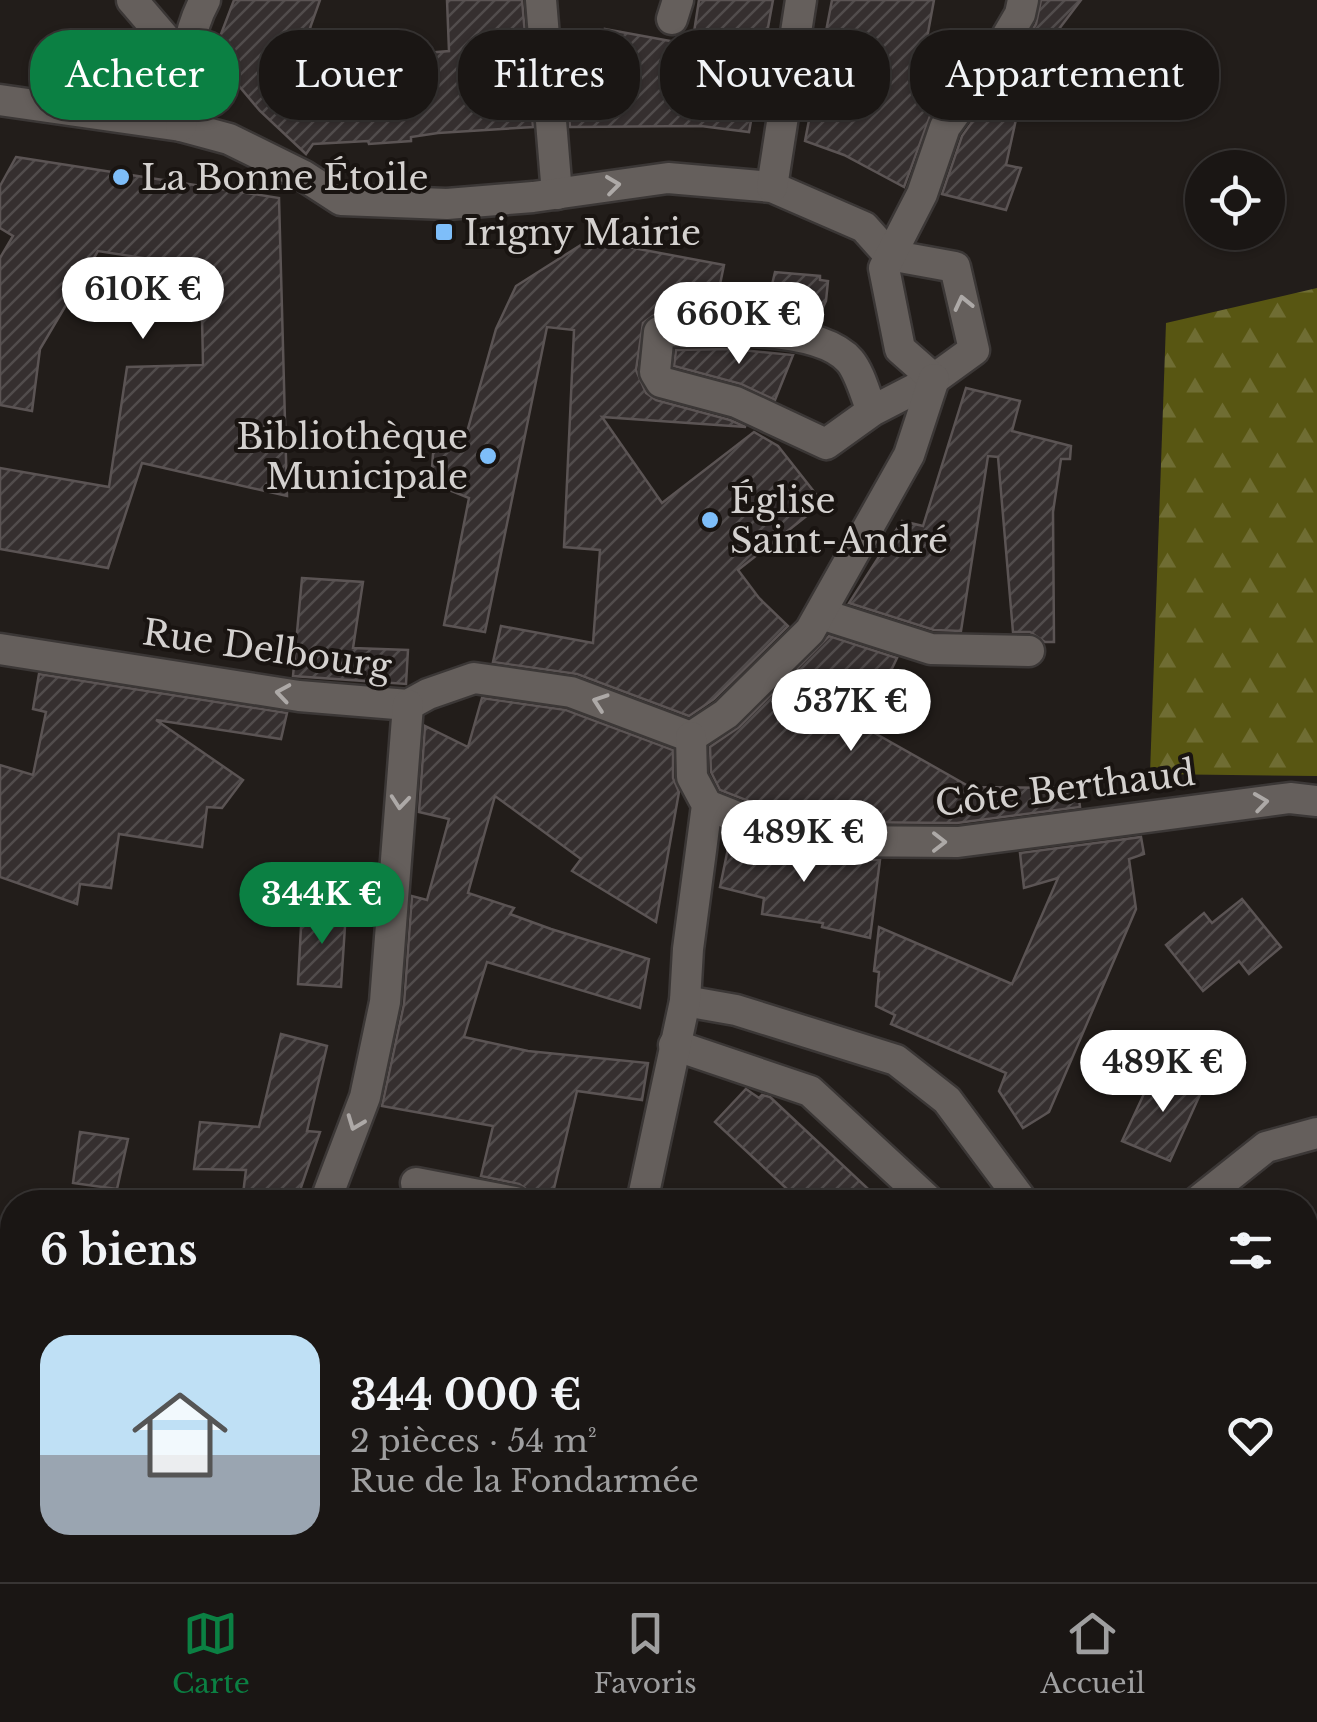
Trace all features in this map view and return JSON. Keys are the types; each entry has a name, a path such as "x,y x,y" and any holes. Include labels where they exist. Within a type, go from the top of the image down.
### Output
{"street":[{"path":"132,0 158,30"},
{"path":"192,30 205,0"},
{"path":"541,0 557,194"},
{"path":"772,187 801,0"},
{"path":"934,379 900,349 884,268 922,194 944,127 990,66 1024,0"},
{"path":"0,100 181,126 229,139 304,176 341,200 447,204 668,178 772,187 864,227 889,255 955,267 974,350 934,379 872,412 826,444 736,402 661,382 655,372 659,332 719,328 810,338 850,360 872,412"},
{"path":"181,120 181,126"},
{"path":"644,1190 685,1000 706,805 692,777 690,737 726,714 810,630 821,614 909,455 934,379"},
{"path":"821,614 932,649 1029,651"},
{"name":"Rue Delbourg","path":"0,650 298,696 408,705 474,678 570,692 690,737"},
{"path":"330,1190 365,1097 385,1002 408,705"},
{"name":"Côte Berthaud","path":"706,805 745,820 833,842 958,842 1290,798 1317,801"},
{"path":"685,1000 736,1010 896,1060 948,1100 1015,1190"},
{"path":"674,1045 810,1091 917,1190"},
{"path":"1212,1190 1266,1146 1317,1133"},
{"path":"416,1183 452,1190"}],"green space":[{"path":"1317,288 1317,776 1150,774 1166,323"}],"building":[{"path":"234,0 320,0 312,30 259,30 259,110 239,86 239,30 223,30"},
{"path":"447,0 522,0 525,30 458,30 458,120 532,120 533,127 438,133 411,137 411,141 313,144 306,154 270,120 438,120 438,52 449,51"},
{"path":"699,0 773,0 768,30 694,30"},
{"path":"832,0 934,0 928,30 910,30 910,120 929,120 904,187 844,155 805,141 809,120 890,120 890,30 826,30"},
{"path":"1041,0 1081,0 1058,30 1032,30"},
{"path":"640,35 660,39 660,120 751,120 749,132 701,126 570,127 569,120 640,120"},
{"path":"973,120 1016,120 1006,165 1021,168 1006,210 942,194 962,136"},
{"path":"16,157 279,198 287,496 142,463 108,568 0,549 0,468 109,487 127,367 203,365 201,267 98,251 40,349 32,411 0,405 0,258 13,236 0,228 0,186"},
{"path":"584,243 724,265 717,299 766,310 775,272 820,276 820,280 828,281 826,301 816,322 762,313 703,311 657,313 643,323 636,370 646,393 656,400 746,427 602,417 662,503 754,432 778,446 823,503 738,570 788,626 714,699 689,716 577,674 493,662 501,626 593,643 600,550 564,547 574,330 547,327 485,632 444,625 469,498 444,488 438,481 432,468 433,454 443,442 467,432 496,329 516,286"},
{"path":"731,349 793,355 775,400 741,384 674,366 676,350"},
{"path":"966,388 1020,401 1012,431 1071,446 1070,459 1061,459 1053,512 1054,642 1045,642 1030,632 1013,632 998,457 988,456 961,631 934,630 849,603 902,521 923,526"},
{"path":"302,578 363,582 353,648 408,650 406,684 293,676"},
{"path":"829,636 897,658 864,727 970,787 1071,788 1080,807 957,823 835,822 751,802 720,790 711,772 710,747 739,727"},
{"path":"39,674 287,713 281,739 156,720 243,780 222,808 207,807 202,847 119,834 111,888 80,884 77,904 0,877 0,765 33,775 46,712 33,709"},
{"path":"482,698 566,710 673,750 673,778 679,792 656,922 572,871 581,859 495,796 468,893 514,908 510,914 551,929 649,959 640,1008 487,962 464,1037 528,1051 648,1063 642,1100 577,1091 554,1190 527,1190 519,1184 481,1176 493,1126 382,1106 404,1004 412,896 427,900 449,819 419,812 425,726 468,747"},
{"path":"731,834 829,859 880,860 870,938 822,927 823,923 762,914 764,898 720,887"},
{"path":"1141,837 1144,854 1129,859 1136,909 1049,1112 1023,1128 999,1091 1006,1073 891,1024 895,1015 876,1006 879,972 874,971 879,927 1012,984 1058,878 1024,888 1020,853"},
{"path":"1242,899 1281,947 1249,974 1239,961 1203,991 1166,945 1204,913 1212,923"},
{"path":"302,908 346,911 341,987 298,984"},
{"path":"281,1034 327,1046 307,1131 320,1132 300,1190 244,1190 246,1170 194,1169 200,1122 259,1127"},
{"path":"1156,1068 1203,1088 1170,1161 1122,1141"},
{"path":"746,1089 759,1098 770,1097 869,1190 788,1190 715,1122"},
{"path":"80,1132 128,1139 117,1189 73,1183"}],"place":[{"name":"La Bonne Étoile","path":"121,177"},
{"name":"Irigny Mairie","path":"444,232"},
{"name":"Bibliothèque Municipale","path":"488,456"},
{"name":"Église Saint-André","path":"710,520"}]}
